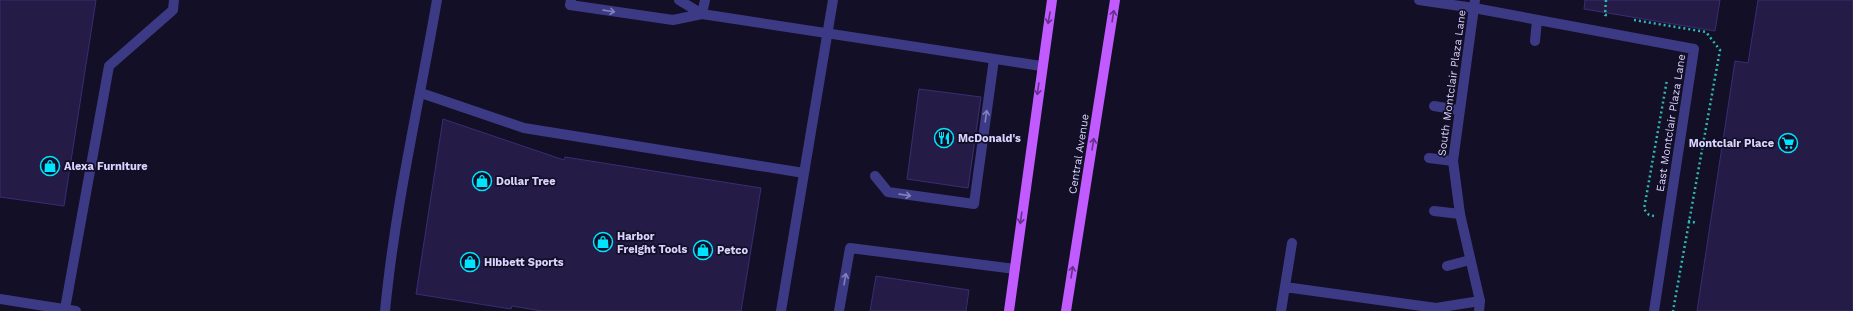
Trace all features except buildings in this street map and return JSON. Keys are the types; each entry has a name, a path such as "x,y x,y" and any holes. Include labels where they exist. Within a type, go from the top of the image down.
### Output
{"main road":[{"path":"1009,311 1041,66 1052,0"},
{"name":"Central Avenue","path":"1066,311 1115,0"}],"street":[{"path":"65,310 109,66 173,10 174,0"},
{"path":"385,311 399,203 421,93 437,0"},
{"path":"679,0 702,14"},
{"path":"702,14 705,0"},
{"path":"781,311 834,0"},
{"name":"East Montclair Plaza Lane","path":"1419,0 1475,4 1537,20 1694,49 1654,311"},
{"path":"571,2 673,20 702,14 1041,66"},
{"name":"South Montclair Plaza Lane","path":"1475,4 1453,161 1460,214 1480,306"},
{"path":"1535,41 1537,20"},
{"path":"875,176 888,192 974,204 994,59"},
{"path":"421,93 524,128 804,173"},
{"path":"1434,106 1459,110"},
{"path":"1429,158 1453,161"},
{"path":"1434,211 1460,214"},
{"path":"1281,311 1292,243"},
{"path":"839,311 850,248 1015,269"},
{"path":"1447,266 1470,260"},
{"path":"1285,287 1436,308 1480,306"},
{"path":"0,299 76,311"}],"path":[{"path":"1656,217 1649,215 1644,209 1667,80"},
{"path":"1673,311 1688,221 1697,223"}],"place":[{"name":"McDonald's","path":"944,138"},
{"name":"Montclair Place","path":"1788,143"},
{"name":"Alexa Furniture","path":"50,166"},
{"name":"Dollar Tree","path":"482,181"},
{"name":"Harbor Freight Tools","path":"603,242"},
{"name":"Petco","path":"703,250"},
{"name":"Hibbett Sports","path":"470,262"}]}
